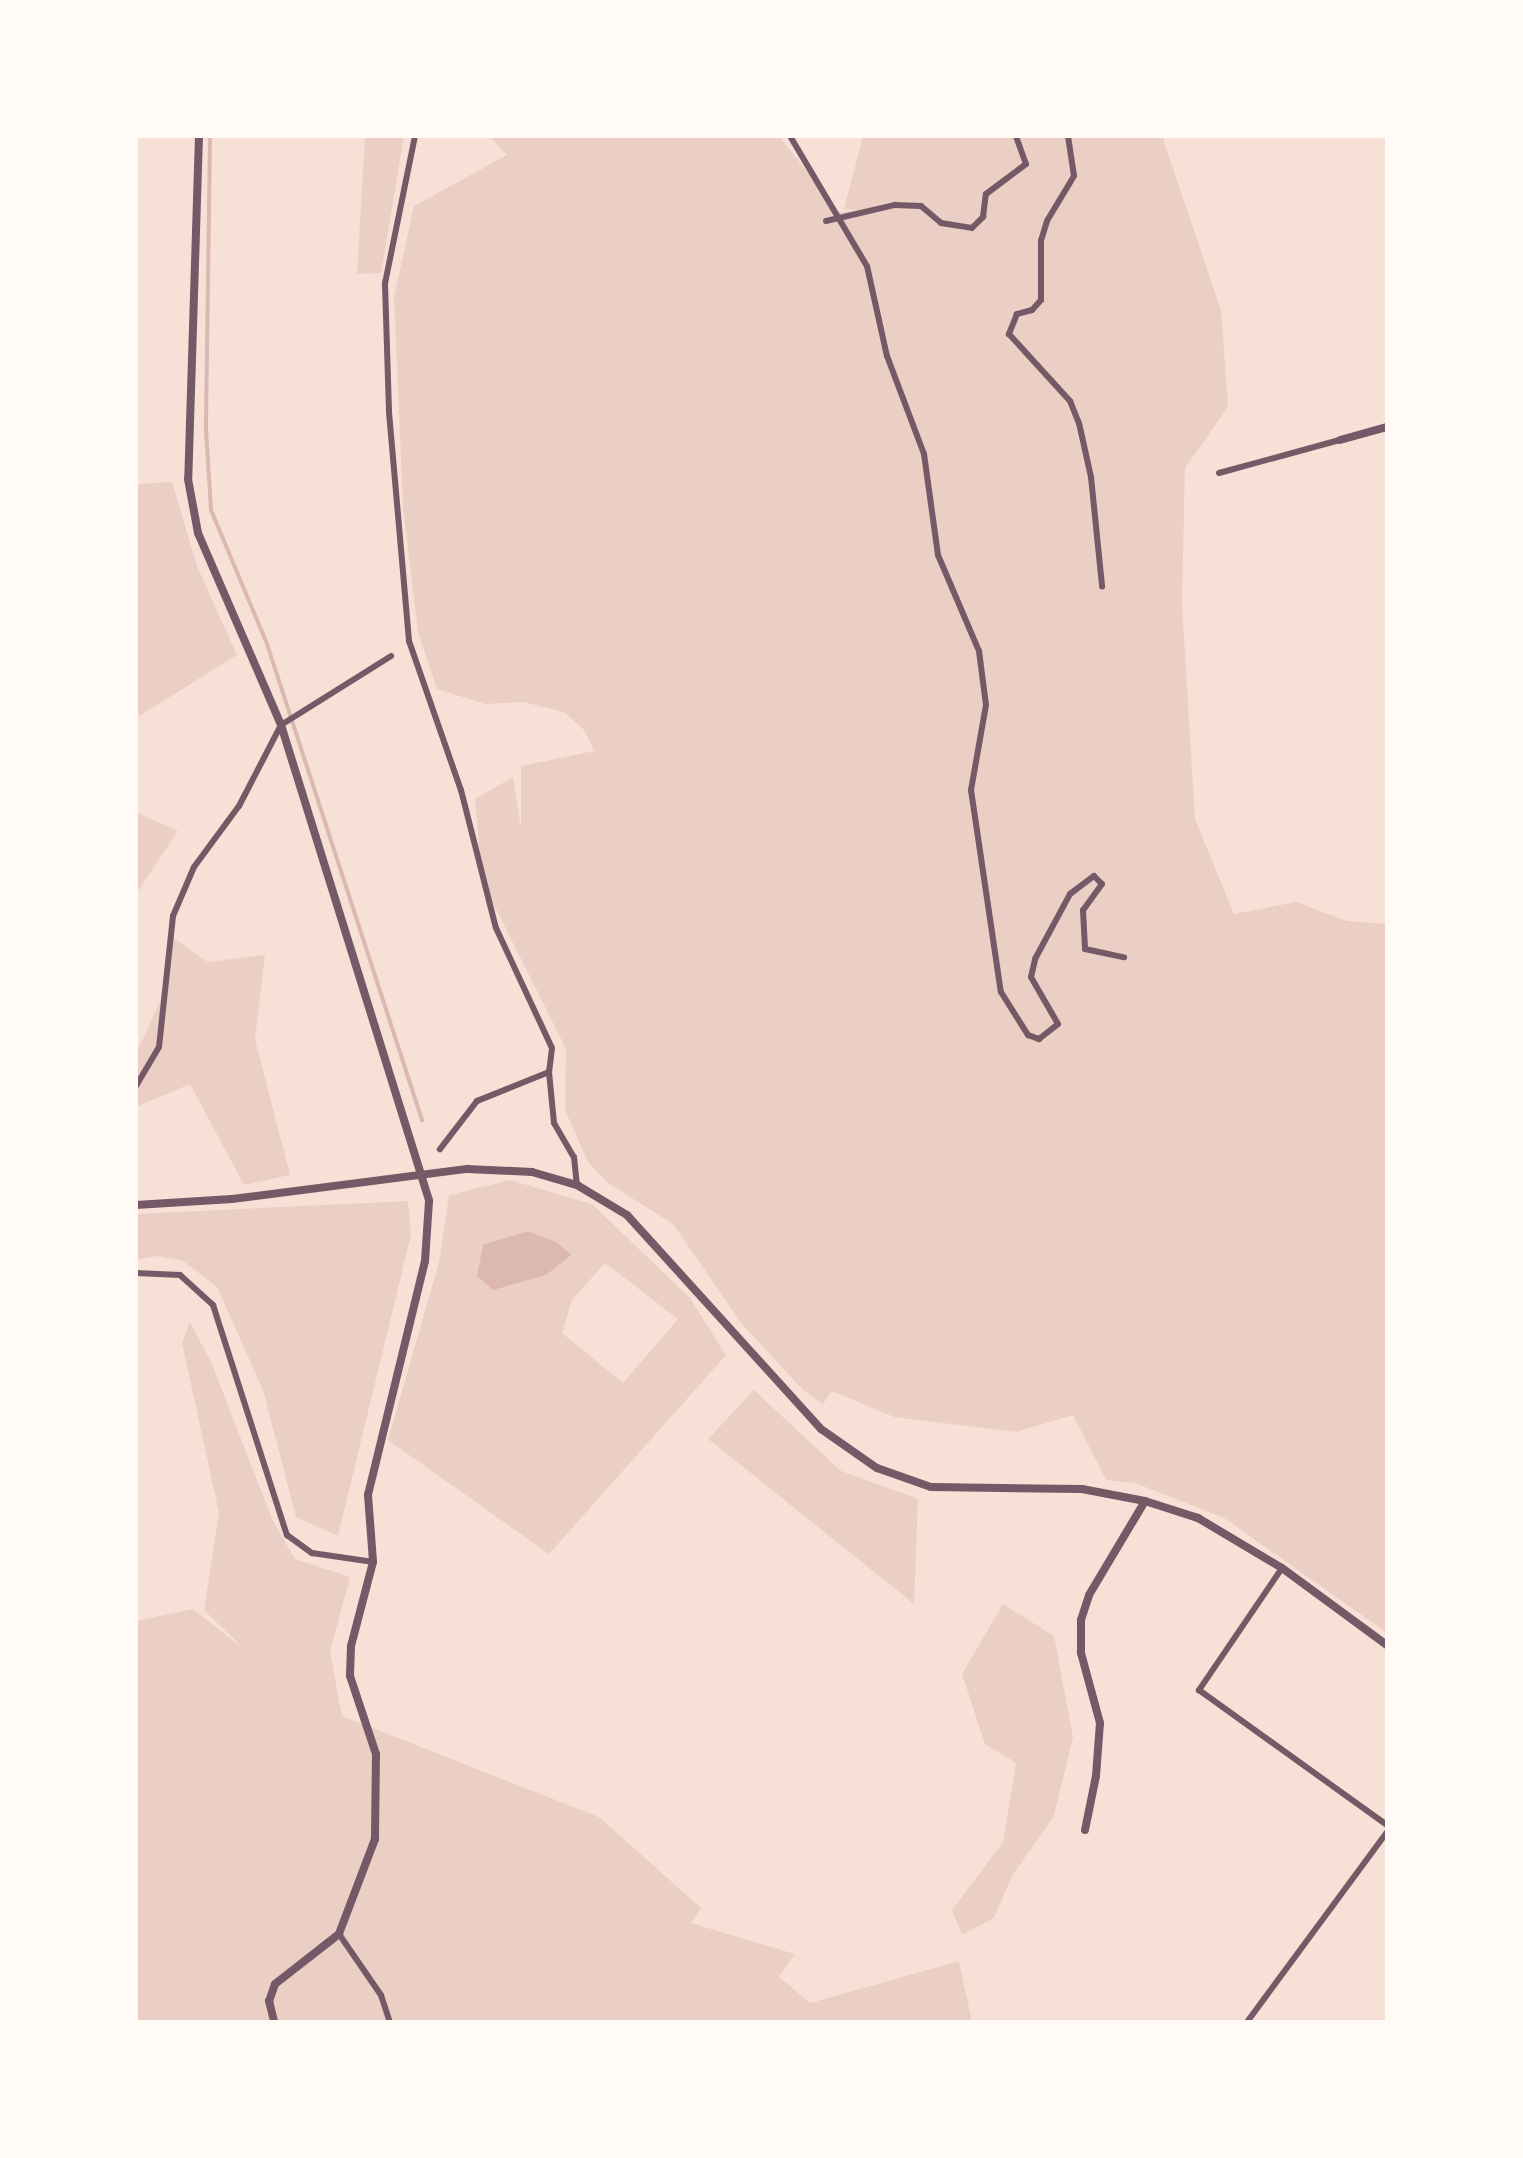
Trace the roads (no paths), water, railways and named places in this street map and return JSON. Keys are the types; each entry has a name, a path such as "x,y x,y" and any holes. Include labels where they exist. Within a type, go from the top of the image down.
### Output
{"street":[{"path":"199,136 188,479 198,533 281,725 429,1201 425,1261 368,1495 373,1562 351,1646 350,1676 376,1754 375,1839 339,1934 275,1984 269,2001 274,2021"},
{"path":"415,136 385,284 389,412 409,641 461,790 496,928 552,1048 549,1072 554,1123 574,1157 577,1185"},
{"path":"790,136 842,217 867,266 887,356 924,454 938,555 979,651 986,685 971,790 1001,992 1028,1035 1039,1039 1058,1024 1031,977 1035,959 1070,894 1094,876 1102,884 1083,910 1085,949 1124,957"},
{"path":"826,221 895,205 921,206 949,226 972,228 983,217 986,194 1026,164 1016,136"},
{"path":"1068,136 1074,176 1044,231 1041,300 1032,310 1017,314 1009,323 1009,334 1070,401 1079,423 1091,477 1102,586"},
{"path":"1219,473 1387,427"},
{"path":"136,1086 159,1047 180,893 239,806 281,725 391,656"},
{"path":"440,1149 477,1101 549,1072"},
{"path":"136,1205 232,1199 423,1174 503,1170 577,1185 627,1215 821,1429 877,1468 931,1487 1082,1489 1145,1501 1198,1518 1282,1568 1387,1645"},
{"path":"136,1273 180,1275 213,1305 287,1535 312,1553 373,1562"},
{"path":"1085,1830 1100,1723 1081,1653 1081,1620 1089,1595 1145,1501"},
{"path":"1282,1568 1199,1690 1387,1825"},
{"path":"1247,2022 1387,1832"},
{"path":"339,1934 381,1995 390,2022"}],"waterway":[{"path":"210,136 206,430 211,510 267,644 422,1120"}]}
